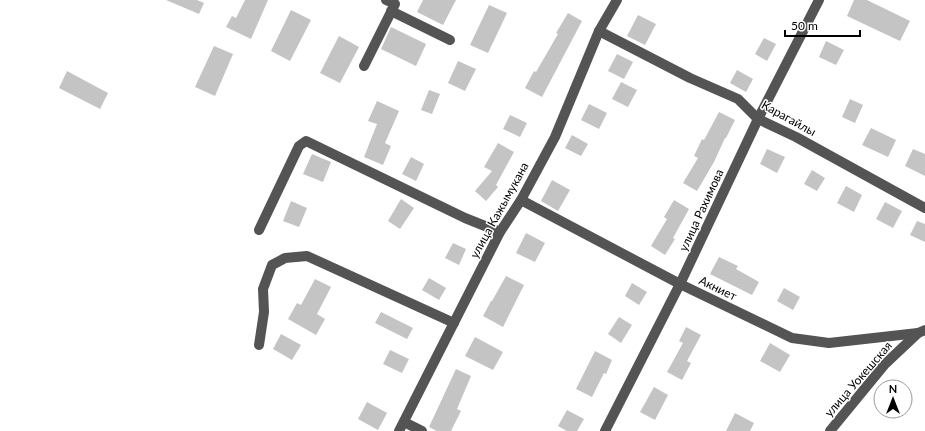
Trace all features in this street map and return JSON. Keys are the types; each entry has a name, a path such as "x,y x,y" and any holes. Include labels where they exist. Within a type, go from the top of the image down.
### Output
{"street":[{"path":"364,66 395,4 386,0"},
{"name":"улица Кажымукана","path":"402,426 500,232 521,200 555,137 599,31 617,0"},
{"name":"улица Рахимова","path":"605,431 680,284 758,119 819,0"},
{"path":"391,11 450,40"},
{"name":"Карагайлы","path":"599,31 690,78 738,99 758,119 796,137 925,208"},
{"path":"259,230 299,146 306,142 464,218 500,232"},
{"name":"Акниет","path":"521,200 680,284 792,338 829,343 922,331"},
{"path":"259,345 264,312 263,289 272,266 285,258 307,256 454,324"},
{"name":"улица Уокешская","path":"830,431 885,364 922,331"},
{"path":"402,426 422,431"}],"building":[{"path":"166,0 197,0 204,3 199,14"},
{"path":"245,0 268,0 251,39 226,27 232,16 236,18"},
{"path":"423,0 456,0 443,25 417,12"},
{"path":"854,0 867,0 910,21 900,41 847,16"},
{"path":"489,5 507,13 488,53 470,45"},
{"path":"291,10 311,20 290,61 271,51"},
{"path":"568,13 582,21 542,97 525,88 558,34 556,33"},
{"path":"638,15 656,24 645,45 627,36"},
{"path":"391,27 426,44 416,66 381,49"},
{"path":"339,36 359,47 340,83 320,73"},
{"path":"764,38 776,44 767,61 755,54"},
{"path":"826,41 844,50 836,65 819,57"},
{"path":"214,46 233,54 215,96 195,87"},
{"path":"617,54 633,62 624,79 608,71"},
{"path":"458,61 476,69 465,91 448,83"},
{"path":"737,70 753,79 746,92 730,83"},
{"path":"67,71 108,93 100,109 59,88"},
{"path":"621,82 637,90 628,107 612,99"},
{"path":"429,90 440,94 432,114 421,110"},
{"path":"850,99 863,105 855,123 842,117"},
{"path":"377,101 399,111 385,143 391,146 383,165 364,157 377,124 368,121"},
{"path":"589,104 607,113 599,129 581,120"},
{"path":"719,112 735,120 714,162 697,191 683,183 698,158 694,156 702,139 704,140"},
{"path":"510,115 527,123 520,137 503,129"},
{"path":"871,128 896,140 888,157 862,145"},
{"path":"572,135 588,144 581,156 565,148"},
{"path":"498,143 514,152 496,185 498,187 486,201 475,191 492,171 484,167"},
{"path":"767,149 785,157 777,173 760,164"},
{"path":"913,149 925,154 925,176 905,166"},
{"path":"312,154 331,162 323,182 303,174"},
{"path":"411,157 424,164 416,181 402,174"},
{"path":"812,170 825,178 817,191 804,184"},
{"path":"552,180 570,190 558,211 541,201"},
{"path":"846,186 862,195 854,212 837,203"},
{"path":"401,199 414,208 400,229 388,221"},
{"path":"674,200 689,209 673,238 675,239 665,255 651,246 667,219 664,217"},
{"path":"291,201 307,208 299,227 283,221"},
{"path":"885,202 902,211 893,228 876,219"},
{"path":"917,221 925,224 925,242 910,235"},
{"path":"526,233 545,243 535,262 516,253"},
{"path":"453,243 466,249 459,265 445,258"},
{"path":"719,257 738,266 736,269 759,282 752,295 710,274"},
{"path":"506,276 524,285 503,327 483,316"},
{"path":"429,278 446,288 439,300 422,290"},
{"path":"315,279 331,287 317,314 325,319 316,335 288,319 297,303 301,305"},
{"path":"632,283 647,292 639,305 625,296"},
{"path":"784,288 800,297 793,310 777,301"},
{"path":"381,312 413,328 407,339 375,323"},
{"path":"619,317 632,325 621,343 608,334"},
{"path":"686,327 701,335 687,361 691,363 682,380 667,372 683,343 679,341"},
{"path":"281,334 301,345 292,360 273,349"},
{"path":"475,337 503,352 493,370 465,356"},
{"path":"770,343 790,355 780,372 760,361"},
{"path":"390,350 409,359 402,373 383,364"},
{"path":"595,351 612,360 606,374 604,373 592,397 576,389"},
{"path":"456,369 471,376 457,409 461,411 451,431 437,431 429,427"},
{"path":"654,387 668,395 655,420 640,412"},
{"path":"367,402 387,413 378,430 358,419"},
{"path":"567,410 584,419 577,431 567,431 558,426"},
{"path":"735,413 754,423 750,431 726,431"}]}
